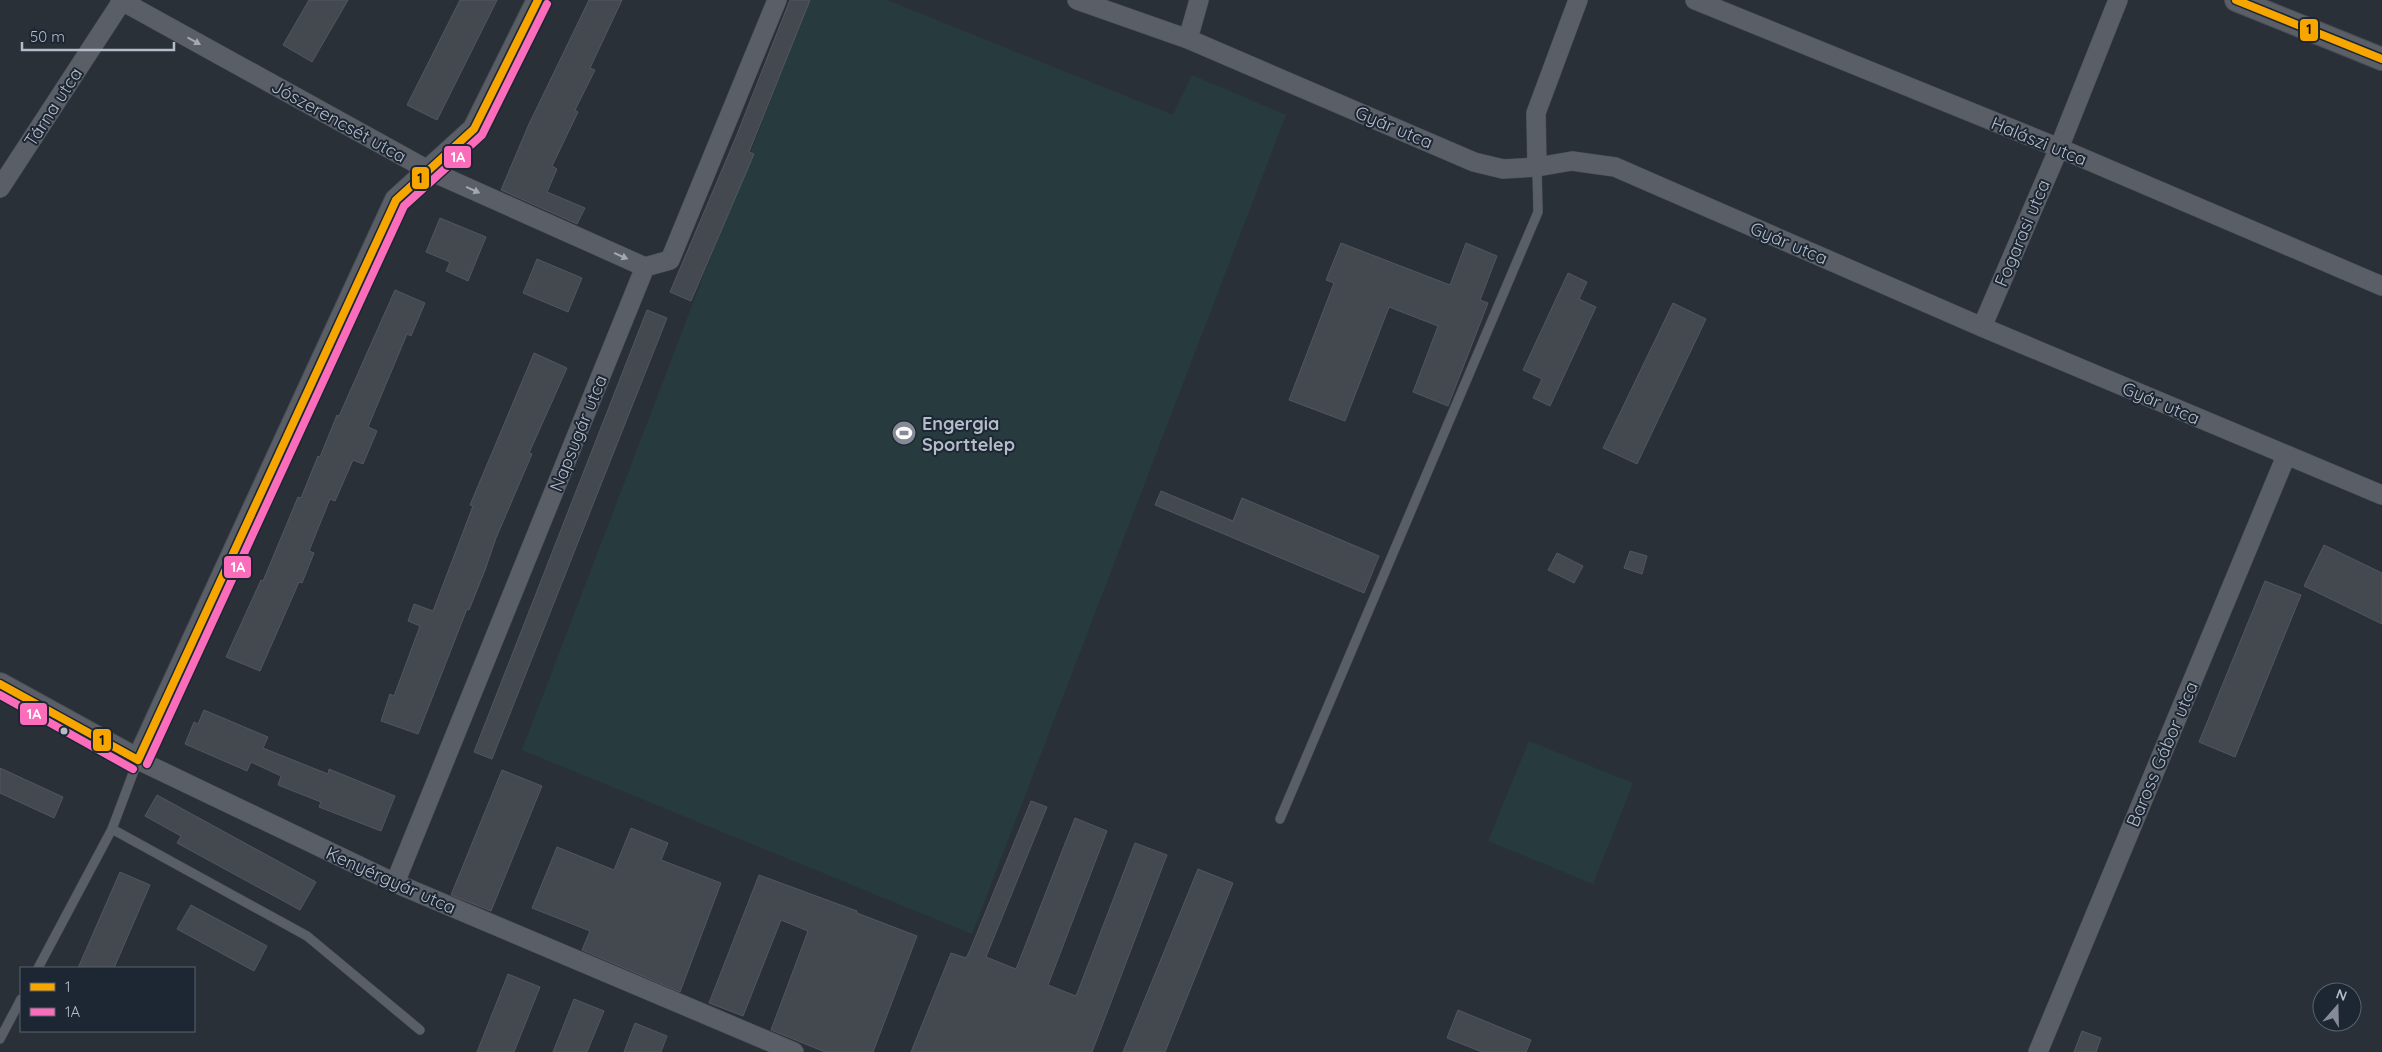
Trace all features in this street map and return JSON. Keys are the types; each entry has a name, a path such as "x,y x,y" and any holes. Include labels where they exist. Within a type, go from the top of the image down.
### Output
{"street":[{"path":"138,760 396,200 474,129 538,0"},
{"path":"645,267 670,260 777,0"},
{"name":"Gyár utca","path":"1077,0 1188,39 1474,162 1503,169 1537,167 1572,161 1615,167 1982,327 2382,495"},
{"path":"1188,39 1199,0"},
{"path":"1537,167 1536,113 1578,0"},
{"name":"Halászi utca","path":"1695,0 2059,148 2382,286"},
{"name":"Fogarasi utca","path":"1982,327 2059,148 2118,0"},
{"path":"2236,0 2382,59"},
{"name":"Jószerencsét utca","path":"121,1 428,170 645,267"},
{"name":"Tárna utca","path":"0,188 121,1"},
{"name":"Napsugár utca","path":"395,883 645,267"},
{"name":"Baross Gábor utca","path":"2038,1052 2286,456"},
{"name":"Kenyérgyár utca","path":"0,684 138,760 395,883 794,1052"}],"lane":[{"path":"1280,819 1538,212 1537,167"},
{"path":"39,967 112,829 138,760"},
{"path":"112,829 307,936 420,1030"},
{"path":"0,1039 20,1001"}],"green space":[{"name":"Engergia Sporttelep","path":"809,0 887,0 1173,115 1192,75 1286,115 972,934 522,750"},
{"path":"1529,741 1633,783 1593,884 1488,841"}],"building":[{"path":"309,0 348,0 312,62 283,45"},
{"path":"460,0 497,0 437,120 407,105"},
{"path":"589,0 622,0 590,68 595,70 575,110 578,112 552,166 557,169 547,192 585,208 577,224 501,190 529,124"},
{"path":"790,0 810,0 749,152 754,154 691,301 670,292 736,137"},
{"path":"440,218 486,237 468,281 446,271 450,262 426,252"},
{"path":"1341,243 1450,285 1466,243 1497,256 1480,300 1488,303 1448,406 1413,392 1438,326 1389,307 1345,421 1289,400 1334,283 1326,280"},
{"path":"537,259 582,278 568,312 523,293"},
{"path":"1568,273 1587,282 1579,299 1596,307 1550,406 1533,398 1542,379 1523,370"},
{"path":"395,290 425,303 411,336 407,334 368,427 377,431 363,464 353,460 335,501 330,499 309,551 314,553 302,583 299,582 260,671 226,657 261,580 263,581 298,497 301,498 337,415 339,416"},
{"path":"1673,303 1706,319 1637,464 1603,448"},
{"path":"647,310 667,318 492,759 474,752"},
{"path":"534,353 567,368 529,453 532,454 496,538 469,610 467,609 418,734 381,721 390,694 394,696 420,626 408,621 414,604 433,611 473,506 470,505"},
{"path":"1161,491 1233,521 1242,498 1379,556 1364,593 1155,505"},
{"path":"2324,545 2382,573 2382,624 2304,586"},
{"path":"1630,551 1647,556 1642,574 1624,568"},
{"path":"1557,553 1583,566 1574,583 1548,570"},
{"path":"2265,581 2301,595 2235,757 2199,742"},
{"path":"204,710 268,737 263,748 328,774 329,769 395,796 381,831 319,807 321,802 278,785 281,776 251,762 247,771 185,744 194,722 198,724"},
{"path":"0,768 63,797 54,818 0,793"},
{"path":"502,770 542,786 491,911 451,895"},
{"path":"157,795 316,882 300,910 177,843 181,836 145,816"},
{"path":"1031,801 1047,807 986,957 1016,969 1075,818 1107,831 1048,985 1076,996 1135,843 1167,855 1092,1052 911,1052 951,953 966,958 970,950"},
{"path":"631,828 668,843 661,860 721,883 680,992 582,950 590,931 532,908 557,847 614,870"},
{"path":"1198,869 1233,883 1165,1052 1123,1052"},
{"path":"120,872 150,885 114,967 78,967"},
{"path":"759,875 857,911 857,913 917,936 873,1052 825,1052 771,1030 808,931 781,920 743,1016 709,1003"},
{"path":"191,905 267,946 254,971 177,929"},
{"path":"508,974 540,987 514,1052 477,1052"},
{"path":"574,999 604,1011 587,1052 553,1052"},
{"path":"1458,1010 1531,1040 1526,1052 1482,1052 1447,1038"},
{"path":"635,1023 667,1036 661,1052 624,1052"},
{"path":"2082,1031 2101,1038 2096,1052 2074,1052"}],"transit line":[{"name":"1","path":"138,760 396,200 474,129 538,0"},
{"name":"1","path":"2236,0 2382,59"},
{"name":"1A","path":"147,764 404,206 482,135 547,4"},
{"name":"1","path":"0,684 138,760"},
{"name":"1A","path":"0,695 133,769"}],"place":[{"name":"Engergia Sporttelep","path":"904,433"}]}
